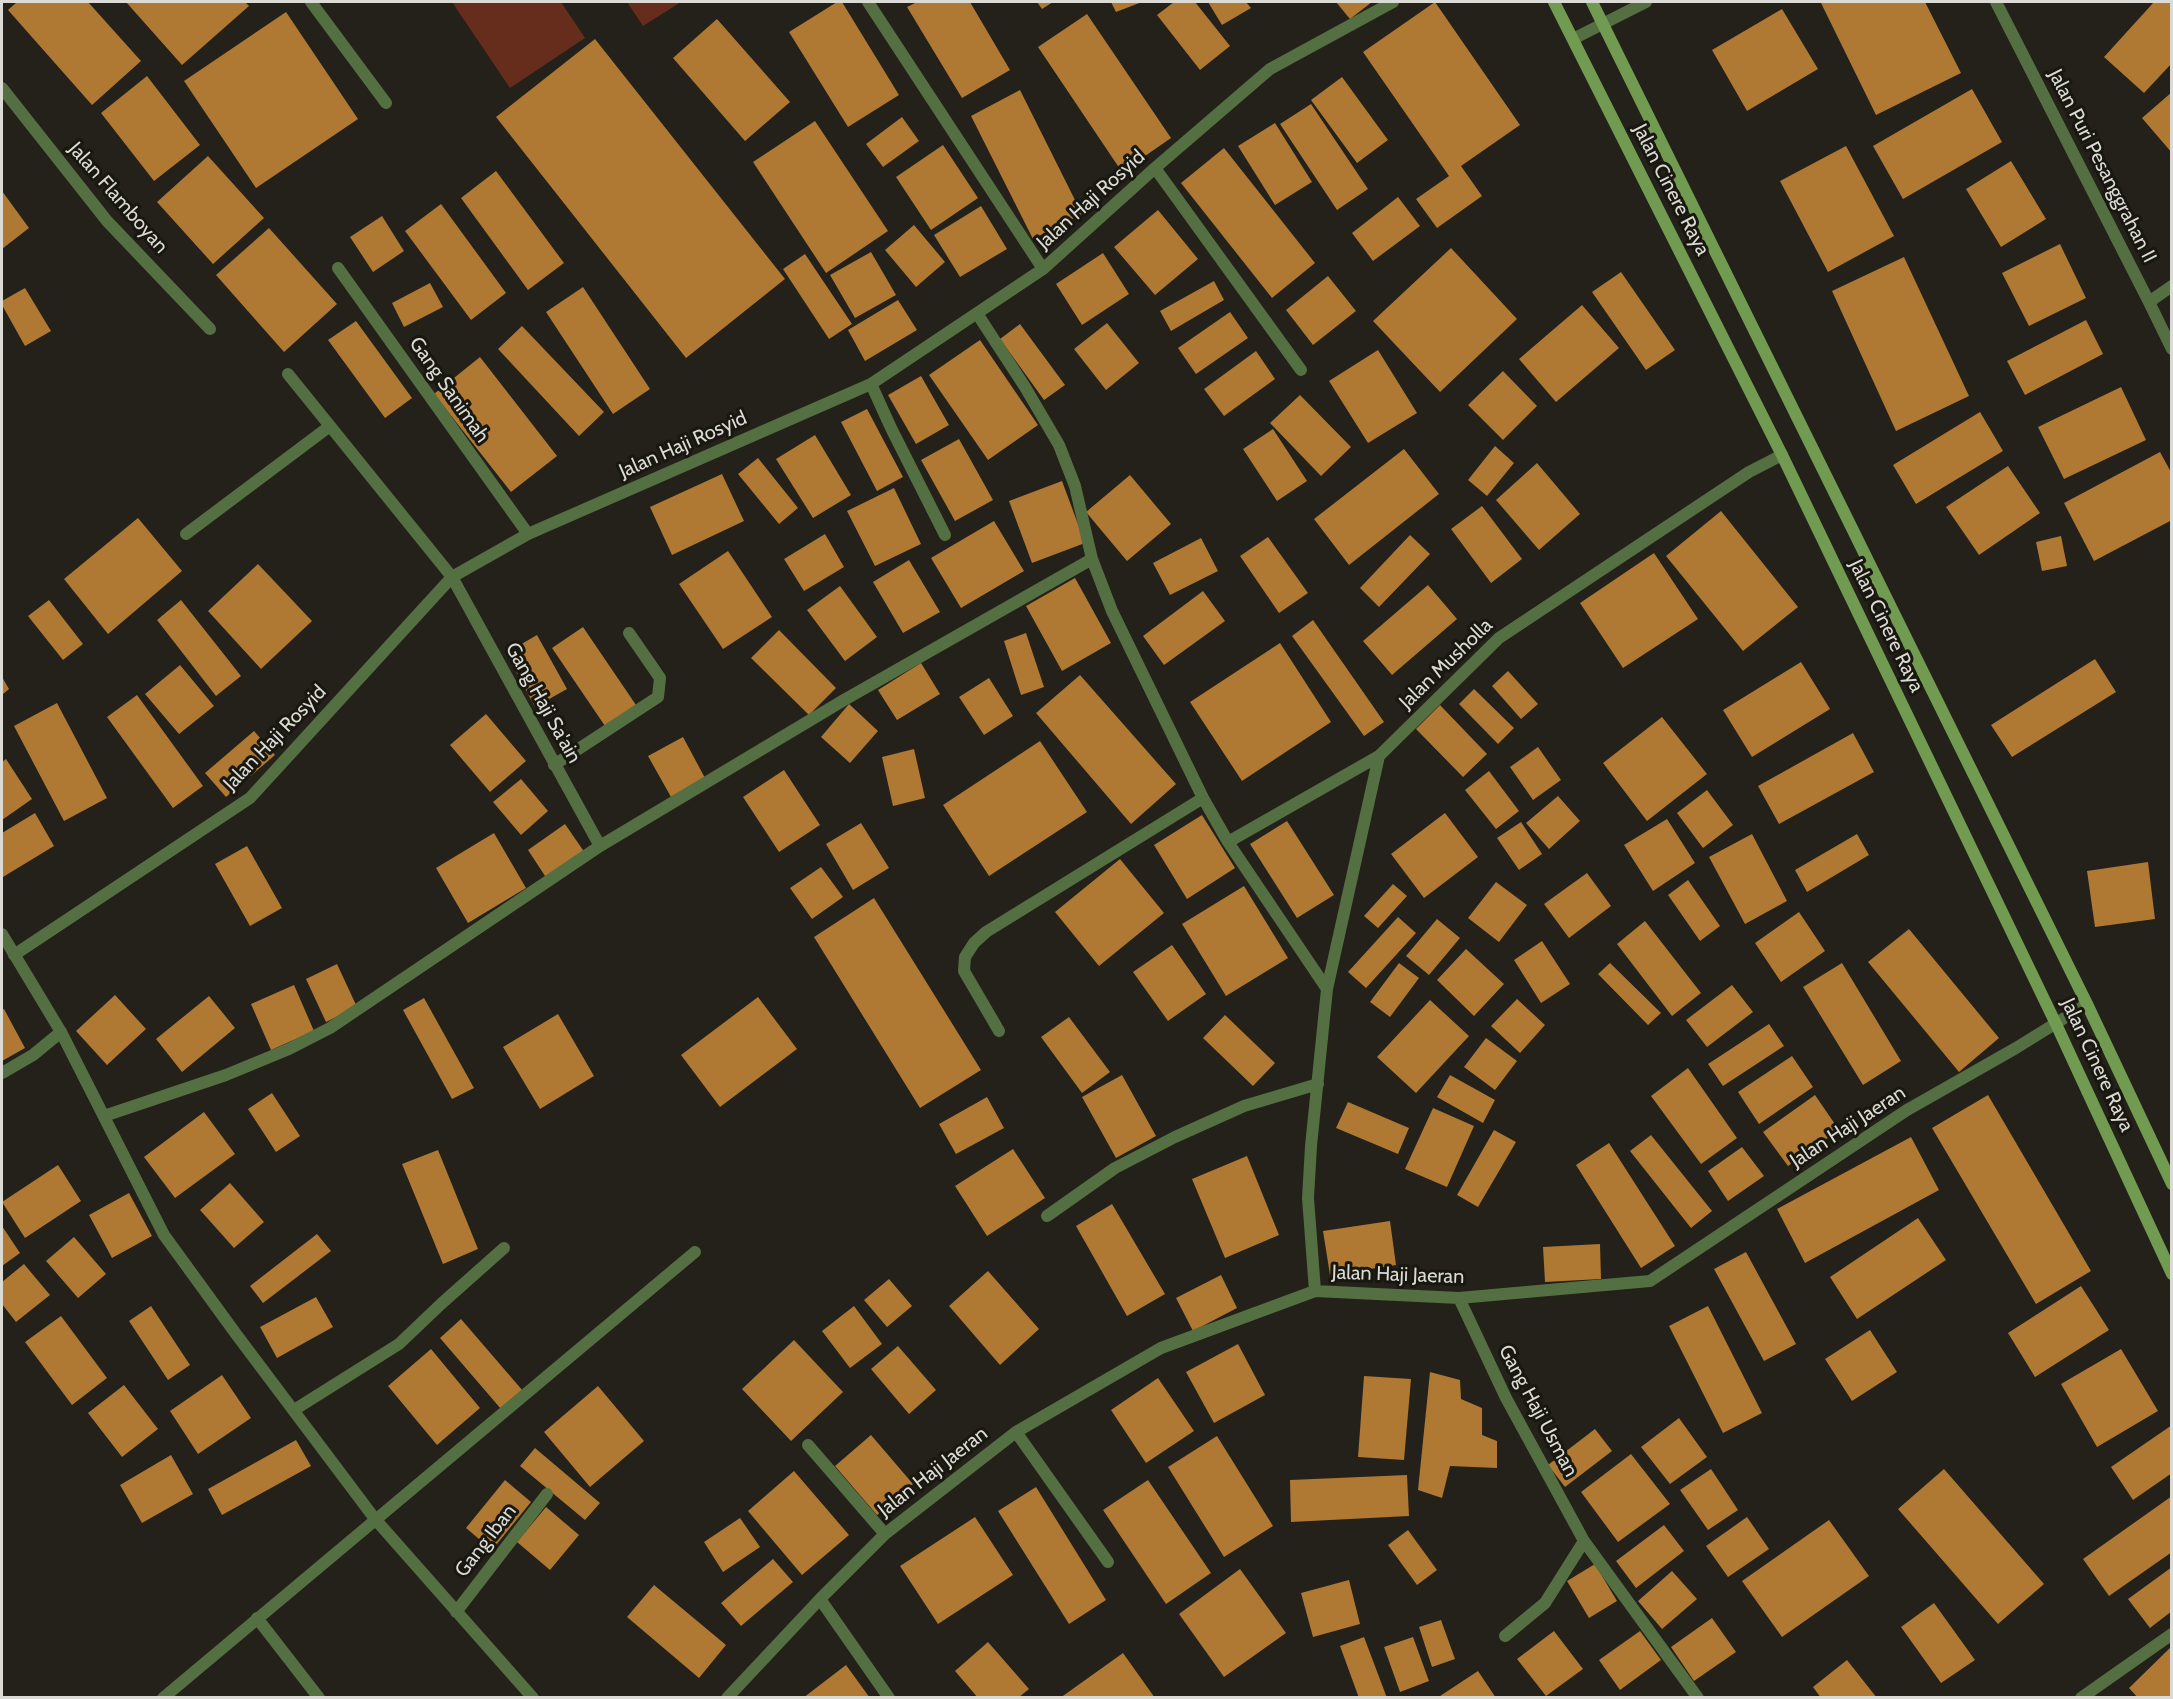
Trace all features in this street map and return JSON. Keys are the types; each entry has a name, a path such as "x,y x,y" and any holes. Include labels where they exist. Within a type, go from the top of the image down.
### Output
{"main road":[{"name":"Jalan Cinere Raya","path":"1554,2 1782,455 2056,1024 2172,1274"},
{"name":"Jalan Cinere Raya","path":"1592,2 2087,1004 2172,1184"}],"street":[{"path":"311,2 386,102"},
{"path":"868,2 1043,269"},
{"name":"Jalan Haji Rosyid","path":"14,955 250,798 452,577 528,534 872,384 978,315 1043,269 1270,69 1393,2"},
{"path":"1574,39 1646,2"},
{"name":"Jalan Puri Pesanggrahan II","path":"1996,2 2172,349"},
{"name":"Jalan Flamboyan","path":"2,88 107,221 210,329"},
{"path":"1155,168 1301,370"},
{"name":"Gang Sanimah","path":"338,268 528,534"},
{"path":"2149,302 2172,286"},
{"path":"978,315 1025,387 1059,445 1075,486 1092,559 1112,611 1203,798 1228,842 1327,989"},
{"name":"Gang Haji Sa'ain","path":"288,374 452,577 600,846"},
{"path":"872,384 891,428 945,536"},
{"path":"186,534 330,426"},
{"name":"Jalan Musholla","path":"1228,842 1379,756 1499,638 1749,472 1782,455"},
{"path":"104,1116 226,1075 289,1049 330,1028 600,846 844,700 1092,559"},
{"path":"554,765 658,697 660,678 629,633"},
{"path":"1316,1291 1308,1198 1327,989 1379,756"},
{"path":"999,1031 964,971 965,957 974,943 986,932 1203,798"},
{"path":"2,934 61,1032 164,1234 375,1519 533,1698"},
{"name":"Jalan Haji Jaeran","path":"727,1698 885,1534 1016,1432 1161,1348 1316,1291 1459,1299 1650,1281 1907,1110 2087,1004"},
{"path":"2,1073 33,1055 61,1032"},
{"path":"1047,1216 1115,1168 1175,1137 1244,1106 1318,1084"},
{"path":"294,1410 399,1344 504,1248"},
{"path":"163,1698 696,1252"},
{"name":"Gang Haji Usman","path":"1459,1299 1506,1398 1584,1541 1698,1698"},
{"path":"1016,1432 1108,1562"},
{"path":"808,1444 885,1534"},
{"name":"Gang Iban","path":"456,1612 547,1494"},
{"path":"1505,1636 1545,1603 1584,1541"},
{"path":"820,1599 889,1698"},
{"path":"257,1618 319,1698"},
{"path":"2081,1698 2172,1634"}],"shaded area":[{"path":"452,2 561,2 585,38 510,88"},
{"path":"627,2 681,2 643,26"}],"building":[{"path":"17,2 88,2 141,61 92,105 8,10"},
{"path":"126,2 245,2 249,6 182,65"},
{"path":"837,2 842,2 899,95 848,127 789,32"},
{"path":"917,2 970,2 1010,70 962,98 907,7"},
{"path":"1037,2 1053,2 1042,9"},
{"path":"1111,2 1142,2 1116,12"},
{"path":"1174,2 1195,2 1230,46 1200,70 1157,15"},
{"path":"1208,2 1246,2 1251,8 1222,25"},
{"path":"1336,2 1372,2 1350,19"},
{"path":"1435,2 1520,125 1461,166 1482,196 1437,228 1416,199 1449,176 1363,52"},
{"path":"1925,2 1961,73 1876,115 1821,3"},
{"path":"2154,2 2172,2 2172,63 2144,93 2104,57"},
{"path":"1782,9 1818,69 1747,111 1712,50"},
{"path":"286,12 358,119 256,188 184,81"},
{"path":"1087,14 1171,138 1122,172 1038,47"},
{"path":"717,19 790,102 745,141 673,58"},
{"path":"595,39 785,279 686,358 496,117"},
{"path":"147,76 200,145 154,181 101,113"},
{"path":"1342,77 1388,140 1357,163 1311,100"},
{"path":"1972,89 2002,142 1903,199 1873,146"},
{"path":"1020,90 1082,214 1033,239 971,116"},
{"path":"2172,92 2172,153 2142,118"},
{"path":"1311,104 1368,189 1337,210 1280,124"},
{"path":"902,117 919,141 883,167 866,144"},
{"path":"815,121 888,231 826,273 753,162"},
{"path":"1275,123 1312,182 1275,205 1238,146"},
{"path":"943,145 978,198 931,230 896,177"},
{"path":"1846,146 1894,236 1828,272 1780,181"},
{"path":"1224,148 1315,263 1272,298 1181,183"},
{"path":"208,156 264,218 213,264 157,202"},
{"path":"2011,161 2046,219 2001,247 1966,189"},
{"path":"496,171 564,263 528,290 461,198"},
{"path":"2,191 29,228 2,249"},
{"path":"1398,197 1420,226 1373,261 1352,233"},
{"path":"441,204 506,293 471,320 405,231"},
{"path":"981,206 1007,249 960,277 934,235"},
{"path":"1158,210 1198,259 1155,295 1114,247"},
{"path":"382,216 404,251 373,272 350,237"},
{"path":"914,225 945,262 916,287 885,250"},
{"path":"269,228 337,304 284,352 216,275"},
{"path":"2060,244 2086,298 2029,326 2002,273"},
{"path":"1451,248 1517,319 1440,392 1373,321"},
{"path":"871,252 896,295 855,318 830,275"},
{"path":"1103,253 1129,294 1082,325 1056,284"},
{"path":"805,254 852,324 829,339 783,269"},
{"path":"1904,257 1969,396 1896,431 1832,291"},
{"path":"1621,272 1675,350 1646,370 1592,292"},
{"path":"1328,276 1356,311 1313,345 1286,310"},
{"path":"1214,281 1224,300 1171,331 1160,311"},
{"path":"430,283 443,307 404,327 392,303"},
{"path":"583,287 650,389 613,414 546,312"},
{"path":"25,288 51,331 25,346 2,305 2,301"},
{"path":"898,300 917,330 865,361 848,330"},
{"path":"1582,305 1619,348 1556,402 1519,359"},
{"path":"1230,312 1248,338 1196,374 1178,348"},
{"path":"2086,320 2103,354 2025,395 2007,361"},
{"path":"356,321 412,398 385,418 328,340"},
{"path":"1107,323 1139,363 1106,390 1074,349"},
{"path":"1020,324 1065,385 1044,400 1000,339"},
{"path":"522,326 604,412 579,436 498,349"},
{"path":"980,340 1038,425 988,460 929,375"},
{"path":"1378,350 1417,413 1368,443 1329,381"},
{"path":"1256,351 1275,379 1224,416 1204,389"},
{"path":"480,357 557,456 511,492 434,394"},
{"path":"1503,371 1537,406 1503,440 1468,405"},
{"path":"921,376 949,425 916,444 888,395"},
{"path":"2121,387 2146,440 2064,479 2038,427"},
{"path":"1300,395 1351,447 1321,476 1270,423"},
{"path":"867,409 903,477 877,491 841,422"},
{"path":"1980,412 2003,451 1916,504 1893,465"},
{"path":"1273,429 1307,481 1277,501 1243,449"},
{"path":"815,435 851,495 813,518 776,459"},
{"path":"959,439 993,500 955,521 921,460"},
{"path":"1495,446 1514,463 1487,496 1468,480"},
{"path":"1404,449 1439,494 1349,565 1314,519"},
{"path":"2160,452 2172,474 2172,520 2094,561 2064,503"},
{"path":"758,458 798,508 779,524 738,474"},
{"path":"1537,463 1580,514 1539,550 1496,500"},
{"path":"2008,466 2040,513 1979,555 1946,507"},
{"path":"722,474 744,521 672,555 650,507"},
{"path":"1130,475 1171,524 1127,561 1086,512"},
{"path":"1062,481 1085,543 1032,563 1009,501"},
{"path":"894,488 921,544 875,566 847,511"},
{"path":"1482,506 1522,559 1491,583 1451,529"},
{"path":"1721,511 1798,607 1743,651 1666,556"},
{"path":"138,518 182,571 108,634 64,579"},
{"path":"994,521 1024,571 961,608 931,558"},
{"path":"825,534 844,567 804,591 784,559"},
{"path":"1410,535 1430,554 1379,607 1360,588"},
{"path":"2061,536 2067,566 2042,571 2036,542"},
{"path":"1268,537 1308,593 1279,613 1240,556"},
{"path":"1201,538 1218,571 1170,595 1153,563"},
{"path":"728,551 772,617 723,649 679,584"},
{"path":"1654,553 1698,619 1623,668 1580,603"},
{"path":"909,560 940,612 903,633 873,582"},
{"path":"258,564 312,621 261,669 208,611"},
{"path":"1075,578 1111,643 1062,671 1026,606"},
{"path":"1428,585 1457,619 1392,675 1363,641"},
{"path":"840,586 877,637 845,661 807,610"},
{"path":"1203,591 1225,621 1164,665 1143,636"},
{"path":"49,600 83,644 63,660 28,616"},
{"path":"181,600 241,676 216,696 157,620"},
{"path":"1313,620 1384,722 1364,736 1292,636"},
{"path":"583,627 636,705 605,726 552,648"},
{"path":"779,630 836,688 809,715 751,658"},
{"path":"1026,633 1044,687 1021,695 1004,641"},
{"path":"537,635 567,689 535,707 506,653"},
{"path":"1280,643 1331,722 1242,781 1190,702"},
{"path":"2095,659 2116,692 2012,757 1991,725"},
{"path":"1801,662 1830,709 1752,757 1723,710"},
{"path":"921,663 940,694 897,720 878,690"},
{"path":"180,665 214,706 179,734 145,694"},
{"path":"1508,671 1538,704 1521,719 1492,686"},
{"path":"1080,675 1176,784 1131,824 1036,713"},
{"path":"2,677 9,689 2,695"},
{"path":"989,678 1013,716 984,735 959,697"},
{"path":"1474,689 1514,728 1498,744 1459,704"},
{"path":"137,695 203,786 173,808 107,717"},
{"path":"57,703 107,798 64,821 14,726"},
{"path":"849,704 878,731 850,763 821,737"},
{"path":"1440,705 1487,754 1463,777 1416,729"},
{"path":"486,714 526,761 490,792 450,745"},
{"path":"1662,717 1707,774 1647,821 1603,763"},
{"path":"254,731 275,755 226,797 205,773"},
{"path":"1853,733 1874,772 1779,824 1758,786"},
{"path":"683,737 705,778 671,797 648,756"},
{"path":"1040,741 1087,812 989,876 943,805"},
{"path":"1538,747 1561,780 1533,800 1510,767"},
{"path":"914,749 925,798 893,806 882,757"},
{"path":"6,759 32,799 2,820 2,762"},
{"path":"784,770 820,825 779,852 743,797"},
{"path":"1489,771 1519,811 1496,829 1465,790"},
{"path":"521,779 548,811 521,835 493,802"},
{"path":"1707,790 1733,825 1703,848 1677,813"},
{"path":"1558,796 1580,821 1549,849 1526,823"},
{"path":"35,813 54,846 3,877 2,833"},
{"path":"1445,813 1478,857 1424,898 1391,854"},
{"path":"1202,815 1235,868 1187,899 1154,845"},
{"path":"1667,819 1695,863 1653,891 1624,845"},
{"path":"1287,821 1334,895 1297,918 1250,844"},
{"path":"1521,822 1542,854 1519,870 1497,838"},
{"path":"861,823 889,868 853,890 826,844"},
{"path":"565,824 585,853 547,879 528,850"},
{"path":"494,833 526,888 468,923 436,868"},
{"path":"1752,834 1787,901 1745,924 1709,857"},
{"path":"1857,834 1869,855 1807,892 1795,870"},
{"path":"247,846 282,908 250,926 215,864"},
{"path":"1120,859 1164,913 1099,966 1055,912"},
{"path":"2148,862 2155,919 2095,927 2087,871"},
{"path":"821,867 843,897 812,919 790,888"},
{"path":"1587,873 1611,906 1569,938 1544,904"},
{"path":"1688,880 1720,926 1700,941 1668,895"},
{"path":"1496,882 1527,905 1499,942 1468,918"},
{"path":"1393,884 1407,896 1378,928 1364,916"},
{"path":"1244,886 1288,958 1226,996 1182,924"},
{"path":"874,898 981,1070 920,1108 814,937"},
{"path":"1799,912 1825,951 1781,982 1755,943"},
{"path":"1398,917 1416,933 1366,988 1348,972"},
{"path":"1437,919 1460,938 1429,975 1406,956"},
{"path":"1645,921 1701,993 1672,1016 1617,944"},
{"path":"1909,929 1999,1038 1959,1072 1868,962"},
{"path":"1542,941 1570,984 1541,1003 1514,960"},
{"path":"1172,945 1206,994 1168,1021 1133,972"},
{"path":"1466,949 1504,984 1474,1016 1437,980"},
{"path":"1399,963 1419,978 1390,1017 1370,1002"},
{"path":"1610,963 1661,1013 1648,1025 1598,974"},
{"path":"1842,963 1901,1061 1863,1085 1803,987"},
{"path":"337,964 357,1007 326,1022 306,979"},
{"path":"294,985 314,1031 271,1050 251,1004"},
{"path":"1732,985 1753,1012 1707,1047 1686,1020"},
{"path":"115,995 146,1029 107,1065 76,1031"},
{"path":"209,996 235,1028 182,1072 156,1039"},
{"path":"758,997 797,1049 720,1107 681,1055"},
{"path":"424,998 474,1088 452,1099 403,1010"},
{"path":"1517,999 1545,1025 1520,1053 1491,1026"},
{"path":"1430,1000 1469,1036 1416,1093 1377,1057"},
{"path":"4,1009 25,1048 2,1061 2,1010"},
{"path":"558,1014 594,1076 540,1109 503,1047"},
{"path":"1225,1015 1275,1063 1253,1086 1203,1038"},
{"path":"1069,1017 1110,1072 1082,1093 1041,1037"},
{"path":"1769,1024 1784,1046 1723,1086 1708,1064"},
{"path":"1486,1038 1517,1061 1495,1090 1464,1067"},
{"path":"1792,1056 1813,1087 1759,1124 1738,1092"},
{"path":"1688,1068 1737,1138 1701,1164 1651,1096"},
{"path":"1122,1075 1156,1136 1116,1158 1082,1097"},
{"path":"1450,1075 1495,1100 1483,1123 1437,1097"},
{"path":"272,1093 300,1136 276,1152 248,1109"},
{"path":"1815,1095 1839,1130 1788,1166 1763,1132"},
{"path":"1988,1095 2091,1271 2036,1304 1932,1128"},
{"path":"987,1097 1004,1128 956,1154 939,1124"},
{"path":"1348,1102 1409,1128 1398,1154 1336,1128"},
{"path":"1433,1108 1474,1126 1447,1187 1405,1169"},
{"path":"204,1112 235,1154 175,1198 144,1157"},
{"path":"1494,1130 1516,1142 1478,1207 1457,1195"},
{"path":"1651,1135 1712,1211 1691,1228 1630,1151"},
{"path":"1911,1137 1939,1190 1805,1263 1777,1209"},
{"path":"1609,1143 1675,1246 1641,1268 1576,1165"},
{"path":"1742,1147 1764,1176 1728,1201 1708,1171"},
{"path":"1013,1149 1045,1198 987,1236 955,1186"},
{"path":"438,1150 478,1249 443,1264 402,1164"},
{"path":"1247,1156 1279,1235 1225,1258 1192,1179"},
{"path":"58,1165 81,1201 25,1238 2,1202"},
{"path":"230,1183 264,1222 234,1248 200,1210"},
{"path":"129,1193 152,1236 112,1258 89,1215"},
{"path":"1112,1204 1165,1294 1127,1316 1076,1226"},
{"path":"1918,1218 1946,1260 1857,1319 1830,1277"},
{"path":"1390,1221 1396,1265 1330,1275 1323,1231"},
{"path":"2,1226 20,1253 2,1266"},
{"path":"317,1234 331,1251 263,1303 250,1286"},
{"path":"74,1237 106,1274 78,1298 46,1261"},
{"path":"1600,1244 1601,1279 1545,1282 1543,1247"},
{"path":"1746,1252 1796,1344 1764,1361 1714,1269"},
{"path":"24,1264 50,1295 16,1322 2,1304 2,1282"},
{"path":"988,1271 1039,1329 1000,1365 949,1306"},
{"path":"1221,1275 1237,1308 1193,1331 1176,1298"},
{"path":"889,1279 912,1306 887,1327 864,1300"},
{"path":"2081,1286 2109,1330 2035,1377 2008,1333"},
{"path":"316,1297 333,1327 277,1358 260,1327"},
{"path":"151,1306 190,1365 168,1380 129,1321"},
{"path":"854,1306 882,1344 850,1368 822,1331"},
{"path":"1708,1306 1762,1413 1723,1433 1669,1326"},
{"path":"61,1316 107,1378 72,1405 25,1342"},
{"path":"461,1319 523,1391 501,1409 440,1338"},
{"path":"1870,1330 1897,1372 1852,1401 1825,1359"},
{"path":"794,1340 843,1392 791,1441 742,1389"},
{"path":"1238,1344 1265,1395 1214,1423 1186,1372"},
{"path":"898,1346 936,1390 909,1414 871,1369"},
{"path":"431,1349 480,1408 437,1445 388,1386"},
{"path":"2121,1349 2158,1411 2097,1447 2061,1384"},
{"path":"1430,1372 1460,1380 1461,1399 1482,1408 1482,1435 1497,1441 1497,1468 1450,1466 1442,1498 1418,1490"},
{"path":"222,1375 251,1418 198,1454 170,1411"},
{"path":"1364,1376 1411,1379 1404,1460 1358,1457"},
{"path":"1158,1378 1194,1431 1146,1463 1111,1410"},
{"path":"124,1385 158,1429 122,1457 88,1413"},
{"path":"598,1386 644,1441 590,1487 544,1432"},
{"path":"1679,1418 1707,1457 1670,1484 1641,1447"},
{"path":"2172,1425 2172,1473 2133,1500 2111,1467"},
{"path":"1595,1429 1612,1451 1565,1487 1548,1465"},
{"path":"871,1435 913,1484 877,1515 835,1466"},
{"path":"1217,1436 1273,1526 1224,1557 1168,1467"},
{"path":"296,1440 311,1466 222,1515 208,1489"},
{"path":"535,1448 600,1503 585,1520 520,1466"},
{"path":"1631,1454 1670,1504 1618,1542 1581,1492"},
{"path":"171,1455 193,1494 142,1523 120,1485"},
{"path":"1711,1469 1738,1510 1708,1530 1680,1490"},
{"path":"1944,1469 2044,1584 1998,1624 1898,1509"},
{"path":"794,1471 849,1535 802,1575 748,1511"},
{"path":"1407,1475 1409,1516 1291,1522 1290,1480"},
{"path":"505,1480 531,1502 492,1550 466,1528"},
{"path":"1148,1480 1211,1573 1166,1604 1103,1510"},
{"path":"1036,1487 1106,1600 1069,1624 998,1511"},
{"path":"2172,1496 2172,1552 2109,1596 2083,1559"},
{"path":"546,1507 579,1535 550,1570 517,1542"},
{"path":"975,1517 1013,1575 938,1624 900,1566"},
{"path":"1747,1517 1769,1549 1728,1577 1706,1546"},
{"path":"740,1518 760,1547 723,1572 704,1542"},
{"path":"1829,1520 1869,1576 1782,1637 1742,1581"},
{"path":"1664,1525 1684,1551 1636,1588 1616,1561"},
{"path":"1408,1530 1437,1570 1417,1585 1388,1545"},
{"path":"773,1559 793,1582 741,1626 721,1603"},
{"path":"1595,1564 1617,1601 1589,1618 1567,1581"},
{"path":"2172,1567 2172,1611 2150,1628 2128,1599"},
{"path":"1240,1569 1286,1633 1224,1677 1179,1614"},
{"path":"1672,1571 1697,1599 1662,1629 1638,1601"},
{"path":"1349,1580 1360,1624 1313,1637 1301,1593"},
{"path":"654,1585 726,1645 699,1678 627,1617"},
{"path":"1934,1603 1975,1660 1941,1683 1901,1627"},
{"path":"1712,1618 1736,1652 1694,1681 1671,1647"},
{"path":"1441,1620 1455,1659 1432,1667 1419,1627"},
{"path":"1554,1631 1583,1669 1546,1696 1517,1659"},
{"path":"1640,1631 1661,1660 1620,1690 1599,1660"},
{"path":"1364,1637 1387,1698 1359,1698 1340,1646"},
{"path":"1413,1637 1429,1681 1400,1692 1384,1647"},
{"path":"988,1642 1029,1689 1018,1698 978,1698 955,1671"},
{"path":"2172,1646 2172,1698 2138,1698 2129,1688"},
{"path":"1123,1653 1155,1698 1060,1698"},
{"path":"1847,1660 1877,1698 1821,1698 1813,1687"},
{"path":"846,1665 870,1698 803,1698"},
{"path":"1478,1671 1496,1698 1437,1698"}]}
